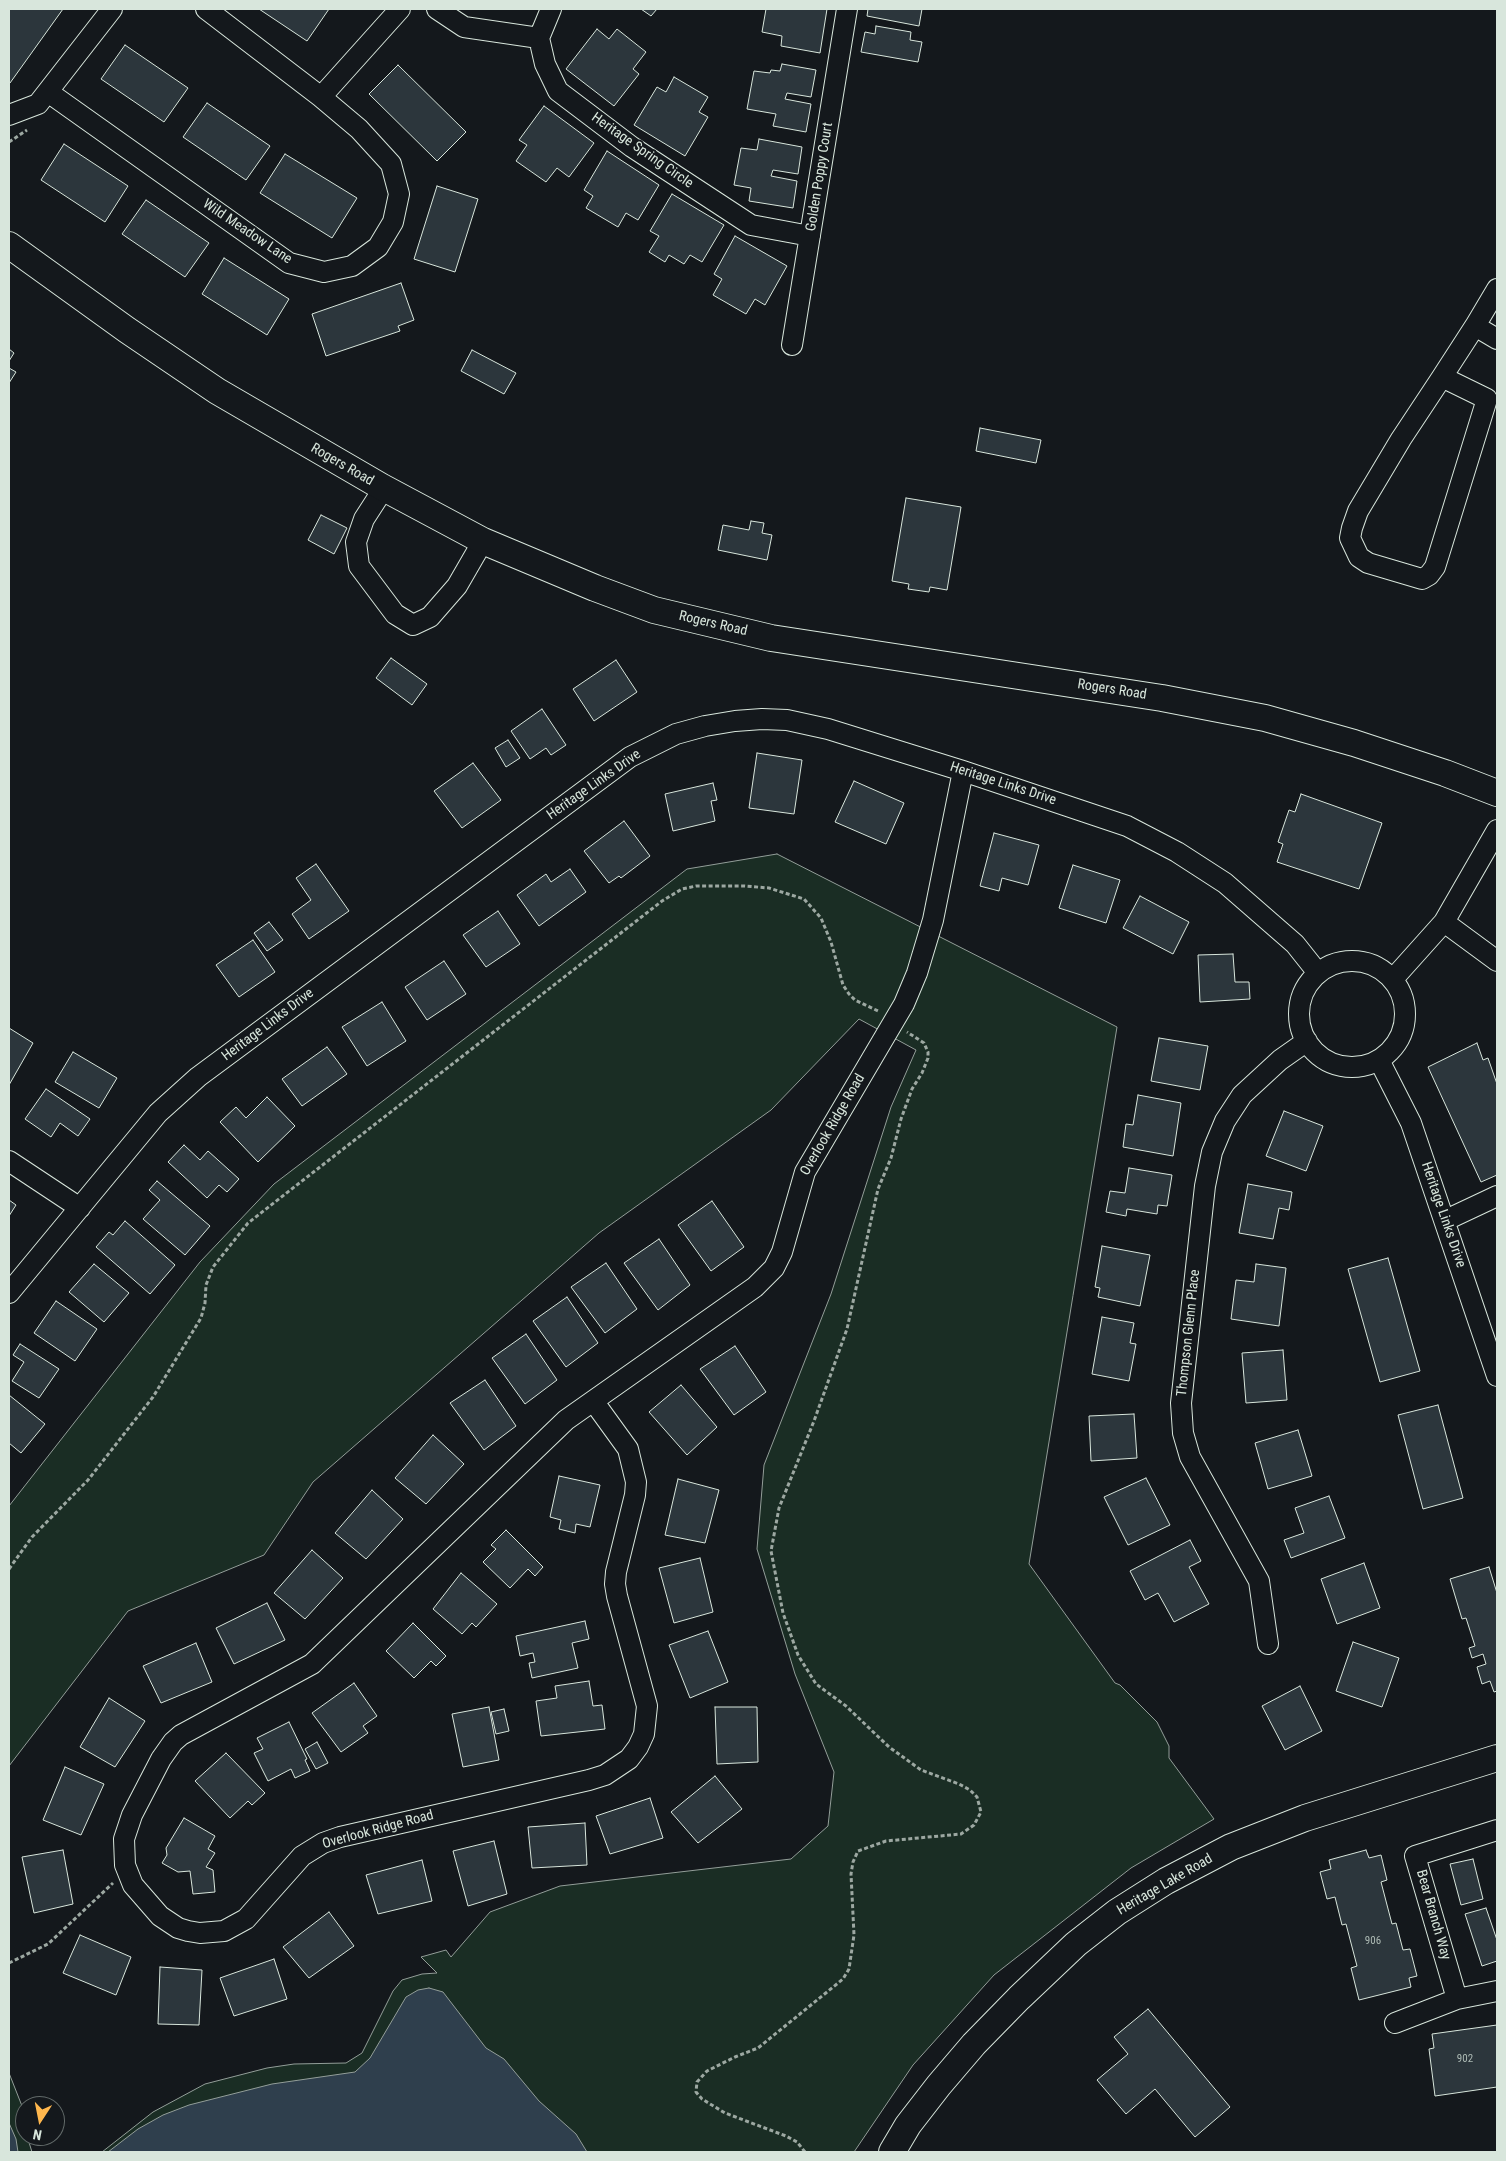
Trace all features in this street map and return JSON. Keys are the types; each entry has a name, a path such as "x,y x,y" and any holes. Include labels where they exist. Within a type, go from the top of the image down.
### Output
{"main road":[{"name":"Rogers Road","path":"9,245 127,330 218,391 384,488 483,541 595,588 654,610 771,638 1162,698 1265,718 1354,743 1445,773 1497,793"},
{"name":"Heritage Lake Road","path":"892,2152 908,2126 939,2085 974,2044 1076,1944 1117,1912 1166,1881 1231,1847 1305,1818 1497,1758"}],"street":[{"path":"9,115 38,104 112,9"},
{"name":"Wild Meadow Lane","path":"48,92 289,264 324,272 352,266 378,247 393,222 399,194 390,164 359,129 321,97 206,9"},
{"path":"321,97 400,9"},
{"path":"437,9 464,27 539,38 551,9"},
{"name":"Golden Poppy Court","path":"792,345 847,9"},
{"name":"Heritage Spring Circle","path":"539,38 545,64 558,91 632,147 751,225 810,236"},
{"path":"1442,377 1492,401 1435,567 1429,575 1422,579 1368,563 1359,557 1350,538 1358,511 1497,289"},
{"path":"1475,326 1497,339"},
{"path":"384,488 364,519 356,542 359,566 395,614 413,625 430,617 457,586 483,541"},
{"name":"Heritage Links Drive","path":"9,1293 158,1113 198,1077 630,757 676,734 705,726 735,721 787,720 828,728 1127,826 1177,852 1225,883 1295,944 1318,972"},
{"name":"Overlook Ridge Road","path":"594,1402 628,1449 636,1482 635,1495 616,1572 615,1584 647,1706 644,1734 638,1747 629,1759 605,1775 589,1780 340,1837 323,1843 302,1856 246,1920 224,1931 200,1933 188,1931 169,1923 160,1916 133,1885 125,1865 124,1839 132,1815 161,1759 173,1742 188,1731 312,1664 566,1420 755,1288 769,1274 782,1252 802,1182 810,1162 893,1022 917,973 929,937 963,771"},
{"path":"1393,979 1444,922 1497,830"},
{"path":"1444,922 1497,961"},
{"path":"1340,962 1365,962 1380,969 1393,979 1403,1000 1405,1023 1400,1037 1391,1050 1379,1060 1364,1066 1347,1067 1331,1063 1317,1054 1306,1042 1299,1018 1299,1005 1309,982 1318,972 1340,962"},
{"name":"Thompson Glenn Place","path":"1268,1644 1259,1581 1190,1457 1183,1434 1181,1402 1205,1186 1212,1152 1225,1121 1242,1095 1280,1060 1306,1042"},
{"name":"Heritage Links Drive","path":"1379,1060 1411,1122 1446,1220 1497,1376"},
{"path":"9,1161 80,1208"},
{"path":"1446,1220 1497,1196"},
{"name":"Bear Branch Way","path":"1457,1999 1415,1856 1497,1830"},
{"path":"1396,2023 1457,1999 1497,1991"}],"path":[{"path":"9,1569 32,1537 88,1480 153,1398 201,1318 205,1303 206,1285 213,1267 248,1223 662,900 682,889 696,886 769,888 804,899 821,918 832,942 843,985 849,994 855,1000 879,1011 924,1043 928,1058 922,1073 912,1089 891,1158 878,1189 847,1329 814,1421 779,1508 771,1551 772,1564 783,1613 798,1655 816,1684 846,1706 889,1747 920,1770 970,1790 976,1797 981,1812 974,1826 961,1834 886,1841 858,1851 853,1862 851,1874 854,1935 849,1969 844,1979 758,2048 707,2071 697,2082 696,2092 702,2099 725,2113 786,2136 797,2142 805,2152"},
{"path":"9,1963 48,1944 119,1877"}],"green space":[{"path":"777,854 1117,1027 1029,1564 1115,1683 1120,1685 1157,1722 1169,1746 1169,1758 1214,1819 1131,1868 994,1975 913,2065 854,2152 102,2152 153,2112 205,2084 267,2068 294,2064 346,2063 362,2053 393,1991 402,1980 422,1974 437,1973 421,1957 446,1950 451,1957 490,1912 560,1886 791,1859 828,1826 834,1772 795,1674 757,1549 764,1465 831,1294 891,1107 916,1050 859,1019 771,1110 599,1233 313,1482 264,1555 128,1611 9,1766 9,1506 200,1262 274,1184 687,869"},
{"path":"9,2073 18,2096 15,2096 15,2146 30,2146 32,2152 9,2152"}],"water":[{"path":"429,1988 443,1992 486,2048 504,2059 539,2101 576,2134 587,2152 108,2152 138,2129 163,2115 189,2105 272,2084 355,2072 370,2058 406,1997 418,1990"},
{"path":"9,2123 15,2137 15,2146 17,2146 18,2152 9,2152"}],"building":[{"path":"9,9 63,9 10,83 9,83"},
{"path":"259,9 329,9 307,41"},
{"path":"641,9 657,9 651,16"},
{"path":"766,9 827,9 820,53 781,46 782,36 762,32"},
{"path":"868,9 922,9 919,26 867,16"},
{"path":"876,26 911,32 910,40 922,42 918,62 861,52 865,32 875,34"},
{"path":"597,29 609,39 617,29 646,52 633,69 639,74 614,106 566,69"},
{"path":"125,45 188,88 164,122 101,79"},
{"path":"782,64 816,70 811,97 787,93 785,99 811,104 806,132 773,126 776,114 747,109 754,71 770,73 771,70 780,71"},
{"path":"398,65 466,132 437,161 369,94"},
{"path":"674,77 708,97 699,112 708,117 685,156 634,125 657,87 666,92"},
{"path":"207,103 270,146 246,180 183,137"},
{"path":"544,106 594,143 569,177 557,168 546,182 516,161 527,145 519,140"},
{"path":"759,139 802,147 798,174 773,170 771,176 797,181 793,208 749,201 751,188 734,185 741,148 757,150"},
{"path":"64,144 128,186 105,222 41,180"},
{"path":"607,151 659,185 638,220 626,213 618,227 586,208 593,196 584,190"},
{"path":"285,154 357,198 332,238 260,193"},
{"path":"437,186 478,199 455,272 414,259"},
{"path":"672,194 724,225 702,262 690,255 684,264 669,255 665,262 649,252 659,236 650,231"},
{"path":"146,200 209,243 185,277 122,234"},
{"path":"735,236 787,266 765,305 755,299 746,314 713,295 722,279 714,274"},
{"path":"224,258 289,299 267,335 202,294"},
{"path":"401,283 414,320 398,326 400,331 326,356 312,314"},
{"path":"9,349 14,353 9,361"},
{"path":"472,350 516,373 504,394 461,371"},
{"path":"9,368 16,372 9,383"},
{"path":"980,428 1041,440 1036,463 976,451"},
{"path":"906,498 961,507 947,590 930,587 929,592 908,589 909,584 892,581"},
{"path":"321,515 347,528 334,554 308,540"},
{"path":"751,521 764,523 762,533 772,535 767,560 718,550 723,525 749,530"},
{"path":"391,658 427,684 412,705 376,678"},
{"path":"616,660 637,692 594,721 573,689"},
{"path":"542,709 566,745 551,755 546,748 530,759 511,731"},
{"path":"508,740 520,758 506,767 495,748"},
{"path":"757,753 802,760 794,814 749,808"},
{"path":"473,763 501,800 462,828 434,791"},
{"path":"854,781 904,803 886,844 835,822"},
{"path":"713,783 717,800 711,801 715,821 673,831 665,794"},
{"path":"1301,794 1382,823 1359,889 1277,862 1283,844 1278,842 1289,810 1295,812"},
{"path":"624,821 650,856 621,878 619,876 609,883 584,851"},
{"path":"994,833 1039,845 1028,885 1002,878 999,891 980,886"},
{"path":"316,864 349,911 309,939 292,914 311,900 296,878"},
{"path":"1073,865 1120,880 1106,923 1059,908"},
{"path":"570,869 586,892 539,926 517,895 546,874 551,882"},
{"path":"1140,896 1189,922 1173,954 1123,928"},
{"path":"498,911 520,944 486,967 463,935"},
{"path":"269,922 283,940 267,951 254,933"},
{"path":"253,940 275,972 239,997 216,965"},
{"path":"1233,954 1235,982 1249,982 1250,999 1200,1002 1198,955"},
{"path":"444,961 466,994 427,1020 405,987"},
{"path":"382,1002 406,1041 367,1066 342,1027"},
{"path":"9,1028 33,1043 9,1085"},
{"path":"1159,1038 1208,1046 1200,1090 1151,1081"},
{"path":"1477,1043 1483,1060 1488,1058 1497,1084 1497,1175 1481,1182 1428,1067"},
{"path":"327,1047 347,1074 302,1106 282,1079"},
{"path":"73,1052 117,1078 99,1108 55,1082"},
{"path":"46,1089 90,1119 78,1136 60,1123 51,1137 25,1119"},
{"path":"1138,1095 1181,1103 1173,1156 1123,1147 1126,1124 1133,1125"},
{"path":"267,1097 295,1126 258,1162 220,1122 236,1107 246,1118"},
{"path":"1284,1111 1323,1126 1306,1171 1266,1156"},
{"path":"184,1145 200,1160 208,1151 239,1179 227,1192 219,1185 207,1198 168,1162"},
{"path":"1129,1168 1172,1175 1167,1206 1158,1205 1157,1214 1127,1209 1126,1216 1106,1212 1110,1191 1125,1193"},
{"path":"157,1181 210,1226 185,1255 143,1219 160,1200 149,1190"},
{"path":"1248,1184 1292,1192 1289,1210 1279,1208 1273,1239 1239,1233"},
{"path":"9,1200 16,1205 9,1216"},
{"path":"712,1201 744,1247 711,1271 678,1225"},
{"path":"125,1221 175,1265 150,1294 96,1247 109,1232 113,1235"},
{"path":"659,1239 690,1285 658,1310 624,1263"},
{"path":"1102,1246 1150,1255 1140,1306 1098,1297 1100,1288 1095,1287"},
{"path":"1388,1258 1420,1371 1380,1382 1348,1269"},
{"path":"606,1263 637,1309 605,1333 571,1287"},
{"path":"94,1264 129,1293 104,1322 69,1292"},
{"path":"1256,1264 1286,1268 1279,1326 1231,1319 1236,1280 1254,1282"},
{"path":"567,1297 598,1343 566,1367 533,1321"},
{"path":"56,1301 97,1329 75,1361 34,1333"},
{"path":"1102,1317 1134,1323 1130,1343 1136,1344 1129,1381 1092,1374"},
{"path":"526,1334 557,1380 525,1404 492,1358"},
{"path":"20,1344 59,1369 39,1398 12,1381 24,1362 13,1355"},
{"path":"735,1346 766,1392 734,1415 700,1369"},
{"path":"1283,1350 1287,1400 1246,1403 1242,1353"},
{"path":"485,1380 516,1426 484,1450 450,1403"},
{"path":"681,1385 717,1427 687,1455 649,1412"},
{"path":"9,1395 45,1424 21,1453 9,1443"},
{"path":"1438,1405 1463,1498 1423,1509 1398,1415"},
{"path":"1134,1414 1137,1458 1091,1461 1089,1416"},
{"path":"1298,1430 1312,1476 1268,1489 1255,1443"},
{"path":"433,1435 464,1464 426,1504 395,1478"},
{"path":"559,1476 600,1485 590,1527 576,1524 575,1533 559,1529 561,1520 550,1517"},
{"path":"1146,1478 1170,1525 1128,1545 1104,1497"},
{"path":"678,1479 719,1490 705,1543 665,1535"},
{"path":"372,1490 403,1519 366,1559 335,1533"},
{"path":"1329,1496 1345,1538 1291,1558 1284,1540 1304,1533 1295,1508"},
{"path":"506,1530 543,1567 535,1576 528,1569 510,1588 483,1562 496,1549 491,1545"},
{"path":"1190,1540 1201,1561 1189,1567 1209,1604 1174,1622 1158,1593 1145,1600 1130,1571"},
{"path":"312,1550 343,1578 305,1619 274,1593"},
{"path":"700,1558 713,1612 674,1623 659,1568"},
{"path":"1364,1563 1380,1608 1337,1624 1321,1579"},
{"path":"1489,1567 1497,1593 1497,1691 1494,1692 1490,1681 1482,1684 1477,1667 1486,1664 1483,1654 1472,1658 1469,1648 1475,1646 1466,1618 1462,1619 1450,1579"},
{"path":"461,1573 497,1604 476,1627 472,1623 462,1634 433,1609"},
{"path":"267,1603 285,1640 234,1664 216,1628"},
{"path":"585,1621 589,1639 572,1643 578,1668 532,1678 529,1663 535,1662 533,1653 520,1656 516,1636"},
{"path":"413,1623 446,1656 436,1666 431,1661 414,1678 386,1651"},
{"path":"708,1631 728,1682 690,1698 669,1645"},
{"path":"1353,1642 1399,1658 1382,1707 1336,1691"},
{"path":"196,1643 212,1682 161,1703 143,1666"},
{"path":"589,1681 593,1706 602,1705 605,1729 541,1736 536,1701 557,1698 555,1686"},
{"path":"354,1683 377,1716 363,1726 368,1733 341,1752 312,1713"},
{"path":"1300,1686 1322,1731 1285,1750 1262,1706"},
{"path":"109,1698 145,1721 115,1767 80,1747"},
{"path":"489,1707 499,1760 463,1767 452,1714"},
{"path":"715,1707 757,1707 758,1762 717,1764"},
{"path":"504,1709 509,1731 496,1734 491,1712"},
{"path":"289,1722 307,1759 305,1760 310,1771 295,1778 291,1769 268,1781 254,1753 263,1749 257,1738"},
{"path":"317,1742 328,1763 316,1769 305,1749"},
{"path":"226,1753 265,1793 252,1805 248,1801 230,1818 195,1781"},
{"path":"65,1767 104,1784 81,1835 43,1820"},
{"path":"715,1776 742,1809 698,1843 671,1812"},
{"path":"650,1798 663,1838 610,1854 596,1816"},
{"path":"184,1818 215,1836 208,1849 215,1853 206,1867 213,1870 215,1892 193,1894 190,1871 178,1872 162,1863 167,1855 166,1848"},
{"path":"585,1823 587,1865 532,1868 528,1827"},
{"path":"494,1841 507,1894 468,1906 453,1851"},
{"path":"63,1850 73,1904 34,1913 22,1857"},
{"path":"1366,1850 1369,1858 1381,1855 1387,1880 1381,1882 1392,1924 1396,1923 1403,1950 1410,1949 1417,1976 1409,1978 1411,1987 1359,2000 1351,1968 1357,1966 1346,1924 1342,1925 1335,1897 1327,1899 1320,1872 1331,1869 1329,1860"},
{"path":"1473,1859 1483,1899 1461,1905 1450,1864"},
{"path":"422,1860 432,1901 378,1914 366,1875"},
{"path":"1486,1908 1497,1940 1497,1961 1482,1966 1465,1914"},
{"path":"329,1912 354,1946 309,1978 283,1947"},
{"path":"80,1935 131,1957 116,1995 63,1973"},
{"path":"274,1959 287,1999 234,2016 220,1978"},
{"path":"160,1967 202,1970 199,2025 158,2024"},
{"path":"1148,2009 1230,2107 1195,2137 1155,2089 1126,2114 1097,2080 1128,2054 1114,2037"},
{"path":"1497,2025 1497,2087 1435,2096 1429,2049 1434,2048 1432,2034"}]}
